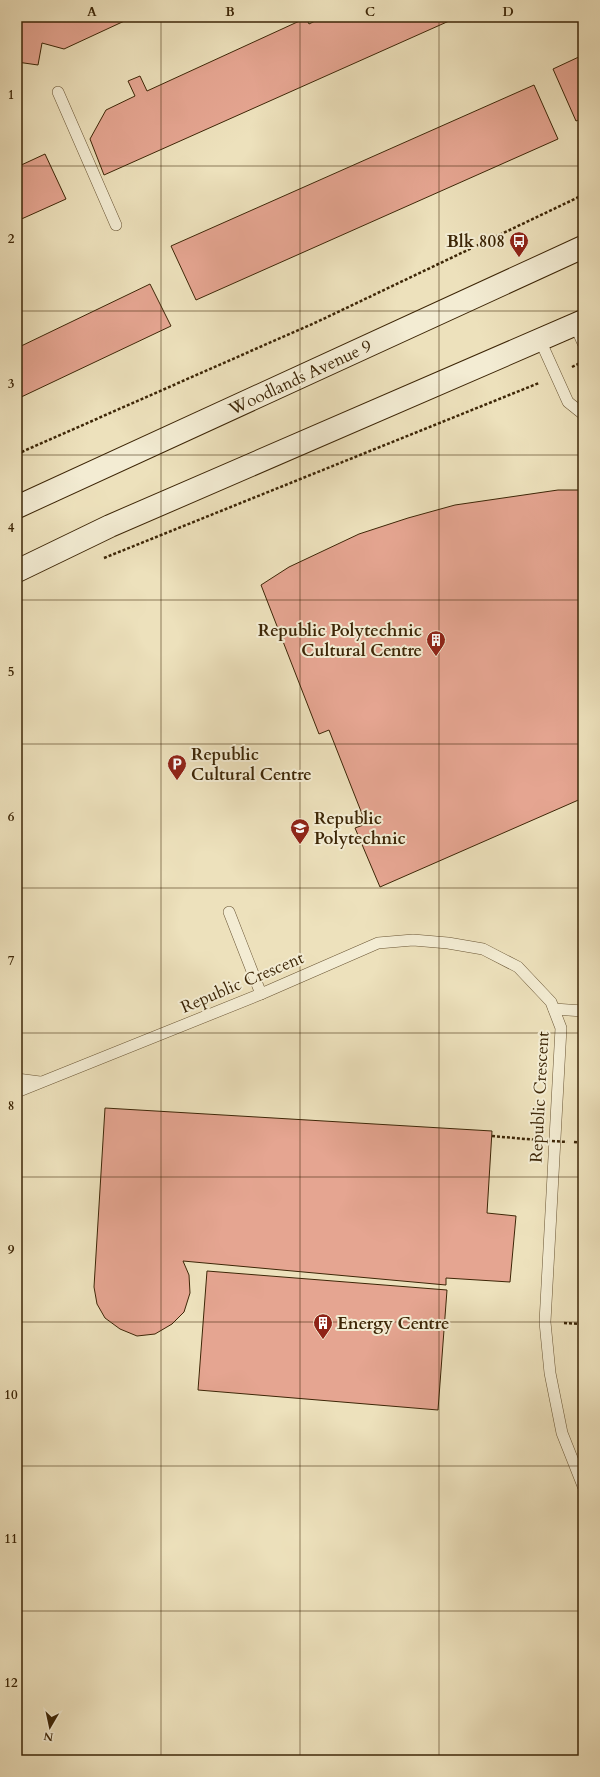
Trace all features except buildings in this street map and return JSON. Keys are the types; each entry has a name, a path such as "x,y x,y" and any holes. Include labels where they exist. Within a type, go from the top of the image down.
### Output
{"main road":[{"name":"Woodlands Avenue 9","path":"17,507 583,247"},
{"path":"17,571 110,526 540,340 580,330"}],"lane":[{"path":"58,92 116,225"},
{"path":"540,340 568,402 583,414"},
{"path":"229,912 261,994"},
{"name":"Republic Crescent","path":"17,1092 261,994 378,943 413,940 448,943 483,949 518,967 551,1002 561,1028 545,1322 550,1373 562,1433 583,1486"},
{"path":"554,1009 583,1011"},
{"path":"17,1079 42,1082"}],"path":[{"path":"17,454 319,321 583,195"},
{"path":"99,560 556,376"},
{"path":"492,1136 567,1142"}],"place":[{"name":"Blk 808","path":"519,258"},
{"name":"Republic Polytechnic Cultural Centre","path":"436,657"},
{"name":"Republic Cultural Centre","path":"177,781"},
{"name":"Republic Polytechnic","path":"300,845"},
{"name":"Energy Centre","path":"323,1340"}]}
